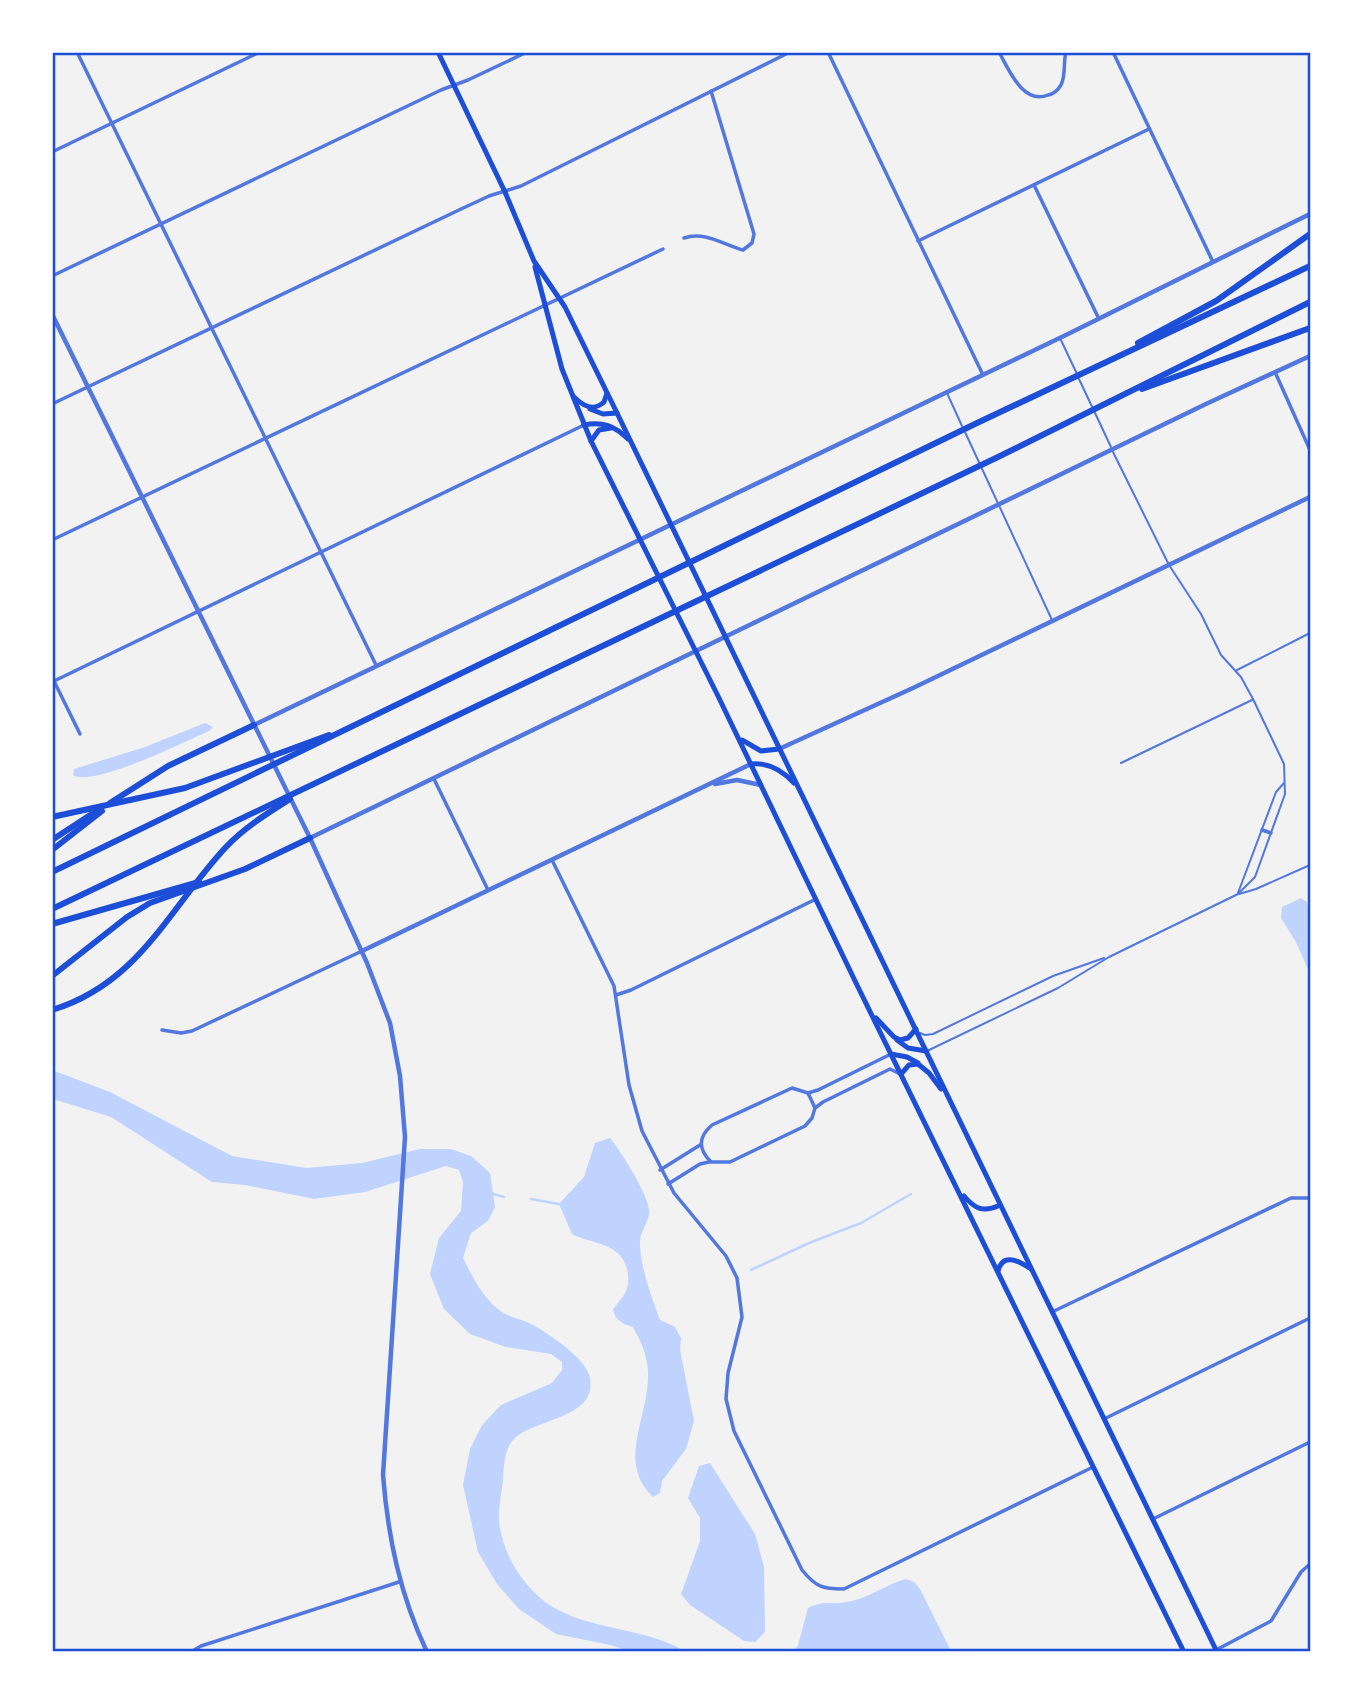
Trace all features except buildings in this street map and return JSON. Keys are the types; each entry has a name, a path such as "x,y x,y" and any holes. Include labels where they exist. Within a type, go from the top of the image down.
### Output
{"highway":[{"path":"1091,369 1216,301 1311,234"},
{"path":"52,872 251,777 294,752 1311,266"},
{"path":"52,909 268,809 998,457 1311,302"},
{"path":"1107,402 1311,328"},
{"path":"52,840 177,762 254,725"},
{"path":"52,817 171,792 294,752"},
{"path":"52,850 120,797"},
{"path":"52,1010 91,993 119,975 144,951 220,854 268,809"},
{"path":"52,976 141,908 253,866 310,838"},
{"path":"52,924 183,885 218,878"}],"main road":[{"path":"438,52 505,192 534,261 544,307 570,392 591,441 1184,1651"},
{"path":"534,261 560,299 617,413 1216,1651"},
{"path":"570,392 586,407 603,414 617,413"},
{"path":"586,407 602,404 607,393"},
{"path":"584,425 602,424 618,430 631,442"},
{"path":"591,441 601,429 618,430"},
{"path":"734,729 742,741 757,750 779,749"},
{"path":"751,764 762,763 775,768 787,775 799,788"},
{"path":"870,1011 908,1048 926,1051"},
{"path":"894,1037 905,1039 915,1029"},
{"path":"891,1054 911,1058 923,1067 948,1098"},
{"path":"901,1074 909,1065 915,1063 923,1067"},
{"path":"958,1188 976,1208 986,1210 1000,1205"},
{"path":"998,1271 1002,1262 1010,1259 1031,1269"}],"street":[{"path":"77,52 376,666"},
{"path":"52,152 260,52"},
{"path":"52,276 527,52"},
{"path":"774,52 777,58"},
{"path":"52,404 489,196 505,192 790,52"},
{"path":"828,52 983,375"},
{"path":"999,52 1026,93 1042,97 1050,95 1062,84 1066,52"},
{"path":"1113,52 1213,263"},
{"path":"684,238 695,234 743,250 752,243 754,234 711,91"},
{"path":"918,241 1149,129"},
{"path":"1034,185 1098,319"},
{"path":"254,725 983,375 1311,214"},
{"path":"52,541 663,249"},
{"path":"52,314 310,838 362,951 390,1023 400,1076 405,1137 383,1475 387,1524 399,1582 412,1620 427,1651"},
{"path":"310,838 1311,356"},
{"path":"1275,372 1311,450"},
{"path":"80,734 53,680 584,425"},
{"path":"779,749 1311,497"},
{"path":"162,1030 181,1033 192,1031 751,764"},
{"path":"434,779 488,891"},
{"path":"710,785 737,780 761,785"},
{"path":"1262,830 1271,833"},
{"path":"552,860 617,995 629,1085 642,1132 668,1184 726,1256 737,1278 743,1317 728,1373 726,1399 734,1431 802,1570 813,1583 828,1589 844,1589 1093,1467"},
{"path":"617,995 816,899"},
{"path":"660,1170 700,1145 705,1131 712,1125 792,1088 808,1093 818,1090 891,1054"},
{"path":"815,1108 890,1069 901,1074"},
{"path":"668,1184 700,1164 730,1162 805,1126 812,1118 815,1108 808,1093"},
{"path":"700,1145 711,1162"},
{"path":"1052,1312 1291,1198 1311,1198"},
{"path":"1104,1419 1311,1318"},
{"path":"1153,1519 1311,1442"},
{"path":"1216,1651 1271,1621 1301,1572 1311,1564"},
{"path":"191,1651 399,1582"}],"lane":[{"path":"1060,337 1112,451 1169,565 1201,614 1221,655 1237,671 1284,764 1285,794 1255,877 1238,894"},
{"path":"947,392 1053,621"},
{"path":"1237,671 1311,633"},
{"path":"1121,763 1253,699"},
{"path":"1238,894 1276,792 1286,782"},
{"path":"926,1051 1058,988 1109,957 1238,894 1256,890 1311,865"},
{"path":"915,1029 925,1035 933,1034 1054,976 1109,957"}],"water":[{"path":"205,723 213,727 140,762 99,775 73,775 74,769 145,747"},
{"path":"1301,898 1307,902 1310,920 1310,974 1296,942 1281,918 1282,907"},
{"path":"52,1070 110,1092 232,1156 306,1168 362,1163 420,1149 451,1149 471,1156 490,1173 495,1207 488,1221 471,1233 463,1258 478,1286 493,1305 503,1313 540,1329 557,1341 575,1355 590,1378 590,1392 575,1410 524,1432 514,1439 508,1448 499,1516 507,1552 530,1588 553,1607 589,1622 667,1642 684,1651 629,1651 556,1634 519,1609 497,1584 478,1552 463,1485 470,1449 482,1425 501,1405 552,1383 562,1370 562,1362 551,1354 506,1347 470,1334 444,1309 430,1274 439,1238 461,1211 463,1182 459,1170 446,1166 365,1192 314,1199 245,1185 212,1182 111,1117 53,1099"},
{"path":"610,1138 635,1176 649,1208 640,1241 641,1256 647,1284 660,1320 675,1327 681,1338 680,1350 694,1421 686,1449 662,1481 660,1493 653,1497 642,1484 635,1456 646,1394 646,1358 633,1327 620,1322 613,1310 627,1288 627,1269 623,1260 612,1249 572,1234 559,1204 584,1177 595,1143"},
{"path":"710,1463 755,1534 764,1567 765,1632 755,1642 744,1641 690,1605 681,1594 700,1541 700,1518 688,1498 699,1466"},
{"path":"906,1579 914,1582 920,1589 951,1651 794,1651 808,1608 855,1600"}],"waterway":[{"path":"493,1194 504,1197"},
{"path":"751,1270 861,1223 911,1194"},
{"path":"531,1199 559,1204"}]}
